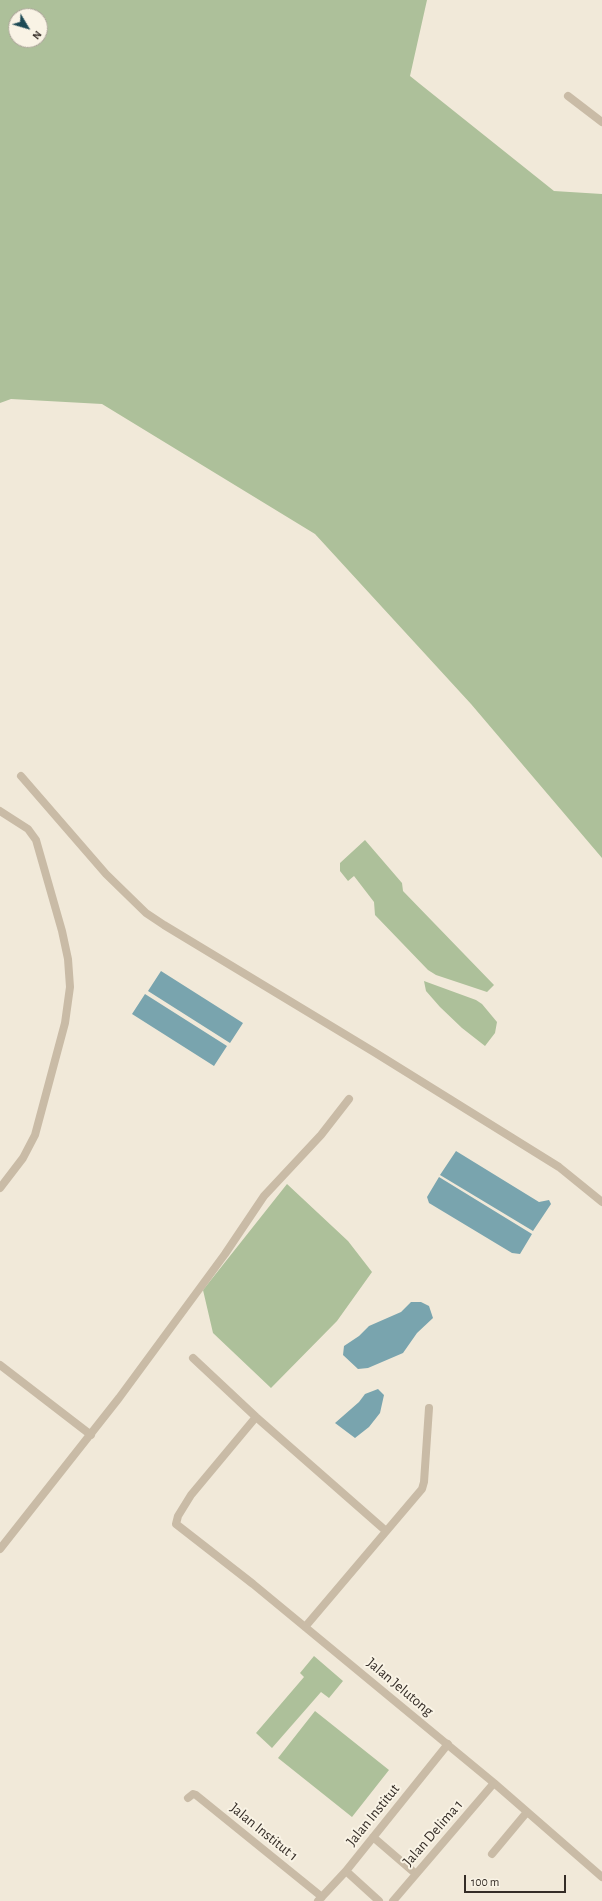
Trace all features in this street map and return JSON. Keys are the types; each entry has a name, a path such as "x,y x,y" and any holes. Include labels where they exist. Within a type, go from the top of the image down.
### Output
{"street":[{"path":"568,96 602,122"},
{"path":"22,776 101,868 146,913 559,1166 602,1202"},
{"path":"0,811 28,829 36,840 62,931 68,959 70,987 65,1023 34,1136 23,1158 0,1188"},
{"path":"0,1549 91,1435 225,1254 264,1196 321,1135 349,1098"},
{"path":"193,1358 256,1418 386,1531"},
{"path":"0,1365 91,1435"},
{"path":"305,1627 418,1495 424,1482 429,1408"},
{"name":"Jalan Jelutong","path":"256,1418 191,1495 178,1516 176,1524 448,1744 602,1878"},
{"name":"Jalan Institut","path":"320,1899 346,1871 448,1744"},
{"name":"Jalan Delima 1","path":"393,1901 494,1783"},
{"name":"Jalan Institut 1","path":"188,1798 193,1794 196,1795 320,1899"},
{"path":"492,1854 527,1812"},
{"path":"373,1837 416,1874"},
{"path":"346,1871 379,1901"}],"green space":[{"path":"0,0 427,0 410,76 554,191 602,194 602,858 471,704 315,534 102,404 11,399 0,403"},
{"path":"365,840 402,883 403,891 494,985 487,992 436,975 428,970 375,915 374,902 354,876 348,881 340,871 340,863"},
{"path":"424,981 476,1000 482,1004 497,1022 495,1033 485,1046 462,1028 440,1007 426,991"},
{"path":"287,1184 348,1241 372,1272 337,1321 271,1388 213,1333 203,1290"},
{"path":"314,1656 343,1681 329,1698 321,1692 272,1748 256,1733 304,1677 300,1673"},
{"path":"315,1711 389,1770 352,1817 278,1758"}],"water":[{"path":"161,971 243,1023 230,1043 148,991"},
{"path":"145,994 227,1046 214,1066 132,1014"},
{"path":"456,1151 539,1202 549,1200 551,1204 533,1231 440,1175"},
{"path":"439,1177 532,1234 520,1254 512,1253 429,1203 427,1197"},
{"path":"411,1302 421,1302 429,1306 433,1318 417,1333 403,1353 368,1368 358,1369 343,1355 344,1346 359,1336 369,1326 401,1312"},
{"path":"378,1389 384,1395 380,1413 369,1427 355,1438 335,1423 359,1402 365,1394"}]}
